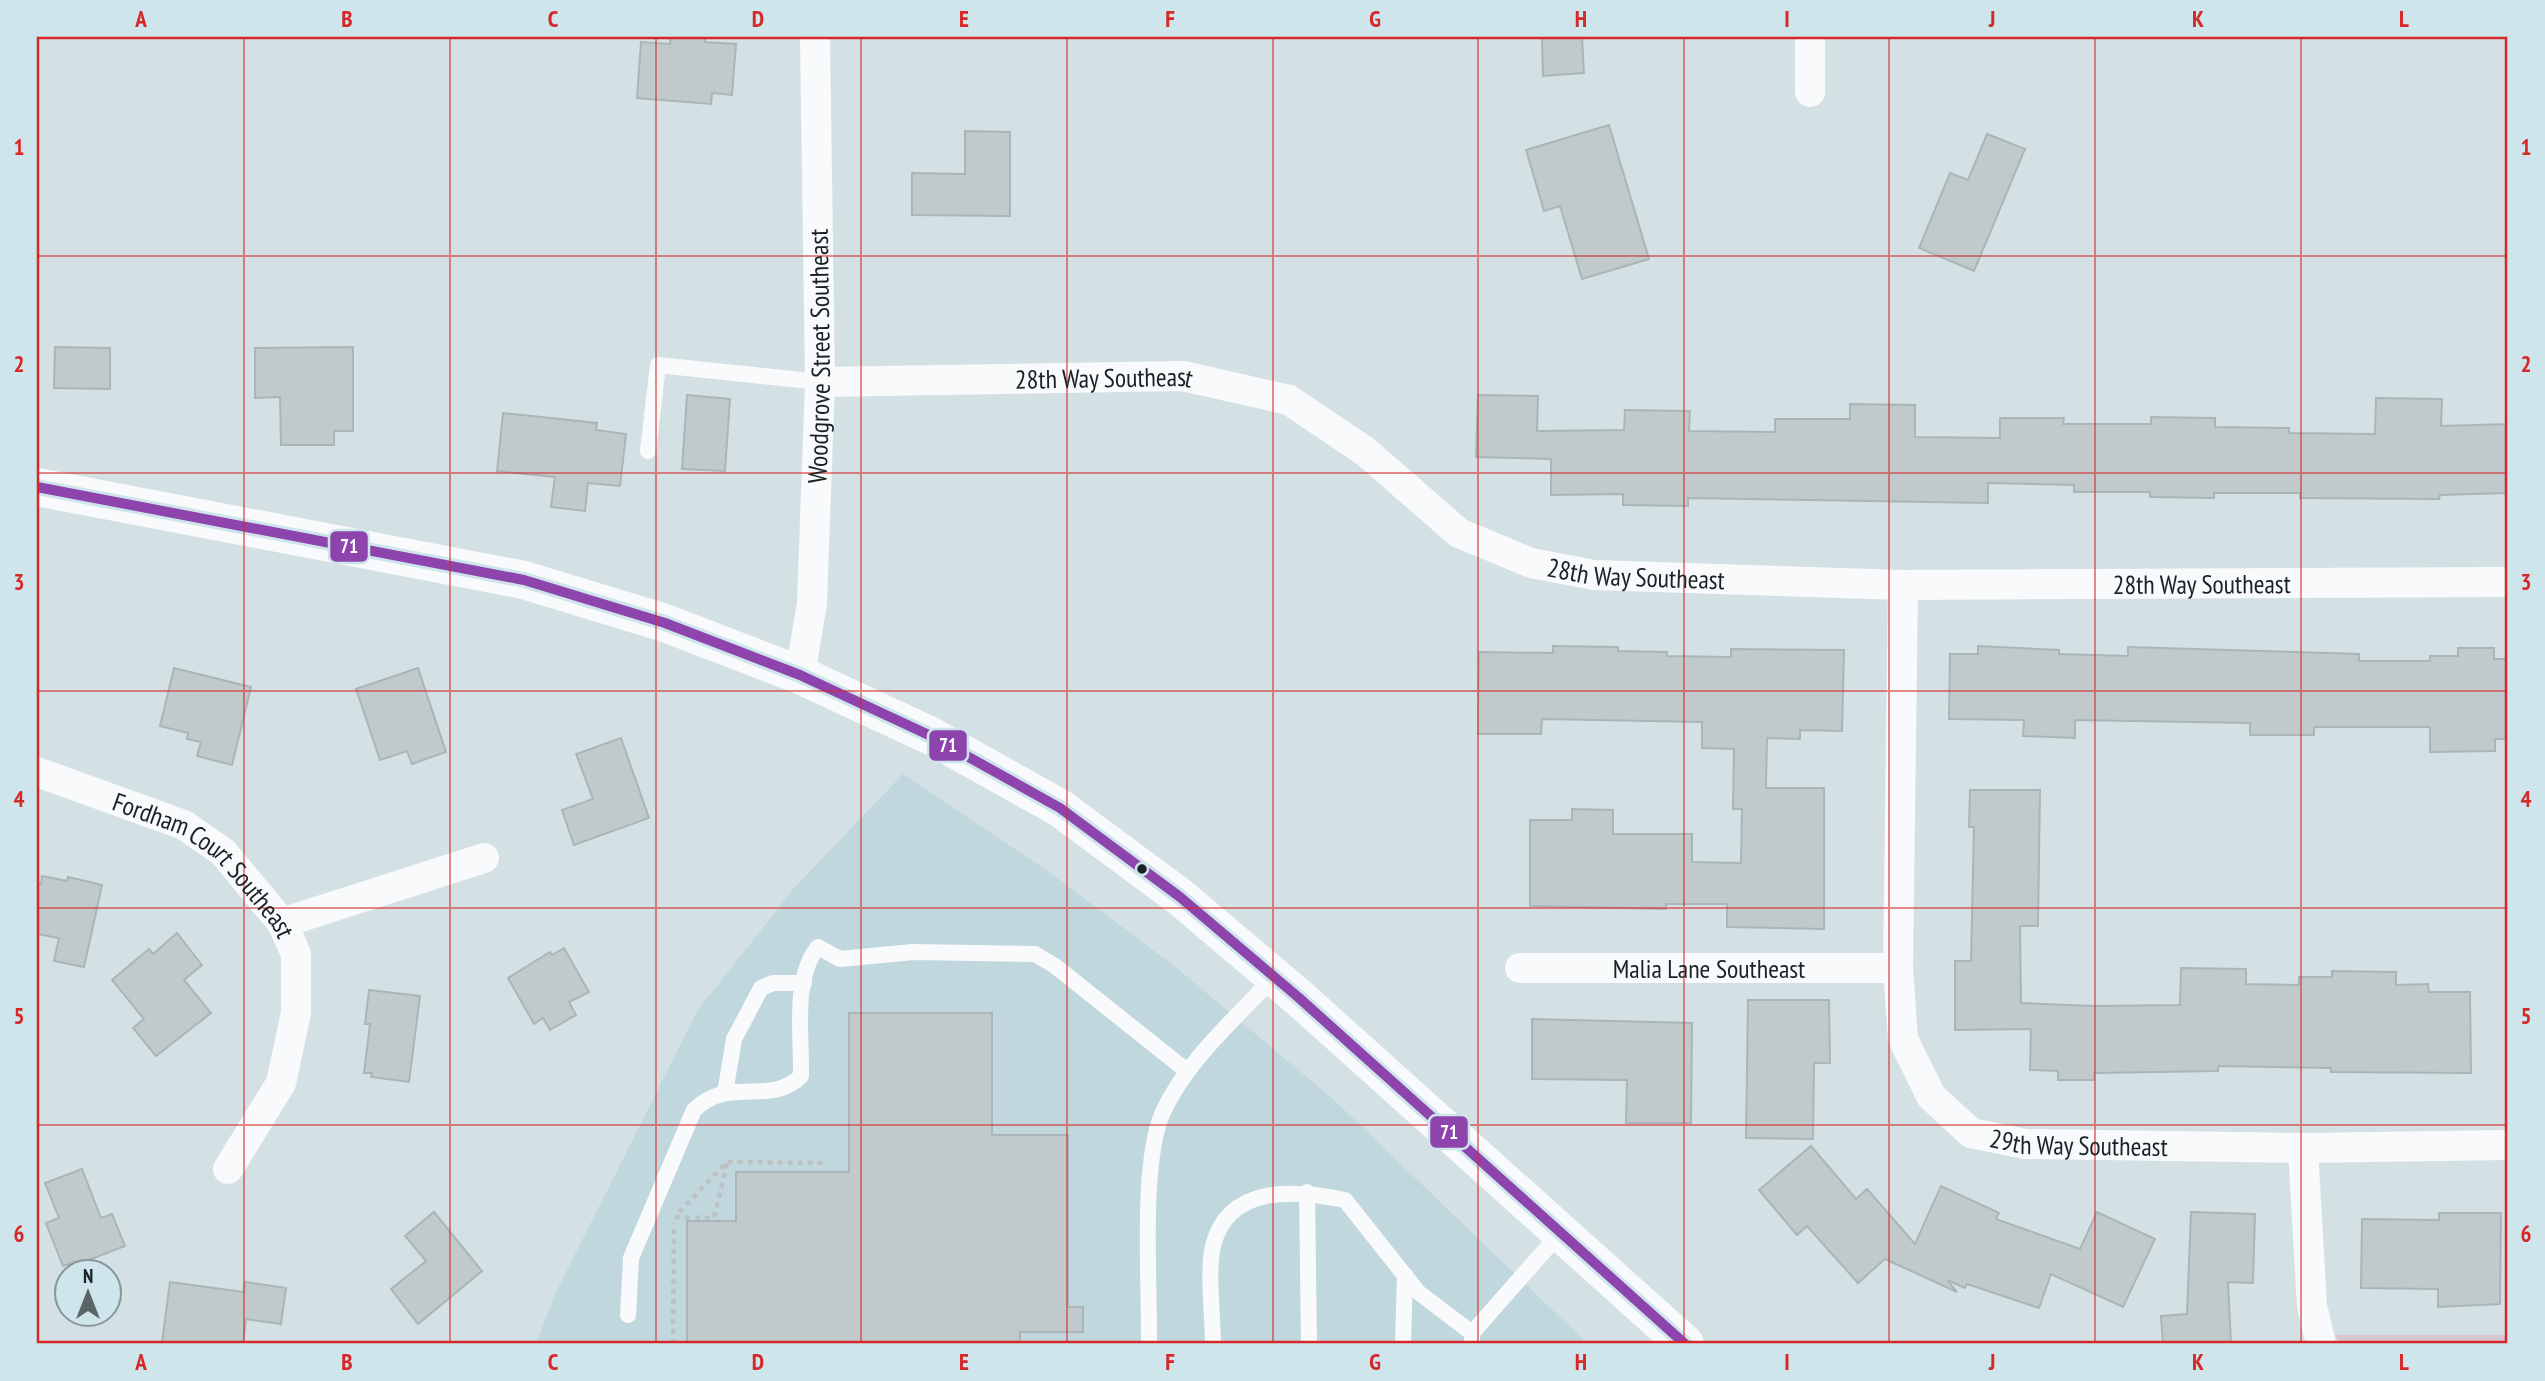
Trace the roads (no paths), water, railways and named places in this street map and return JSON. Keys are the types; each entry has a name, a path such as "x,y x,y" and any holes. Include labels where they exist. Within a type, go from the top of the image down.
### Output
{"street":[{"name":"Woodgrove Street Southeast","path":"800,674 812,603 820,382 815,37"},
{"path":"1810,37 1810,92"},
{"name":"28th Way Southeast","path":"820,382 1183,376 1289,400 1366,452 1459,533 1531,563 1594,575 1903,585 2508,582"},
{"path":"37,487 524,580 665,623 800,674 931,736 1060,808 1180,897 1274,977 1685,1344"},
{"name":"29th Way Southeast","path":"1903,585 1898,968 1903,1039 1931,1096 1971,1133 2025,1144 2303,1147 2508,1145"},
{"name":"Fordham Court Southeast","path":"37,772 184,825 223,852 282,923 296,954 296,1013 281,1083 228,1169"},
{"path":"282,923 484,859"},
{"name":"Malia Lane Southeast","path":"1520,968 1898,968"},
{"path":"2303,1147 2312,1306 2321,1344"}],"lane":[{"path":"648,451 658,365 820,382"},
{"path":"628,1314 631,1258 694,1110 713,1094 785,1090 802,1076 804,983 807,960 818,947 840,959 913,952 1035,954 1055,966 1187,1072"},
{"path":"1149,1344 1152,1163 1156,1131 1164,1110 1187,1072 1274,977"},
{"path":"725,1093 734,1039 761,988 773,983 804,983"},
{"path":"1213,1344 1212,1247 1224,1220 1245,1202 1272,1194 1307,1192 1345,1200 1418,1292 1472,1339 1561,1232"},
{"path":"1307,1192 1309,1344"},
{"path":"1403,1344 1405,1275"}]}
